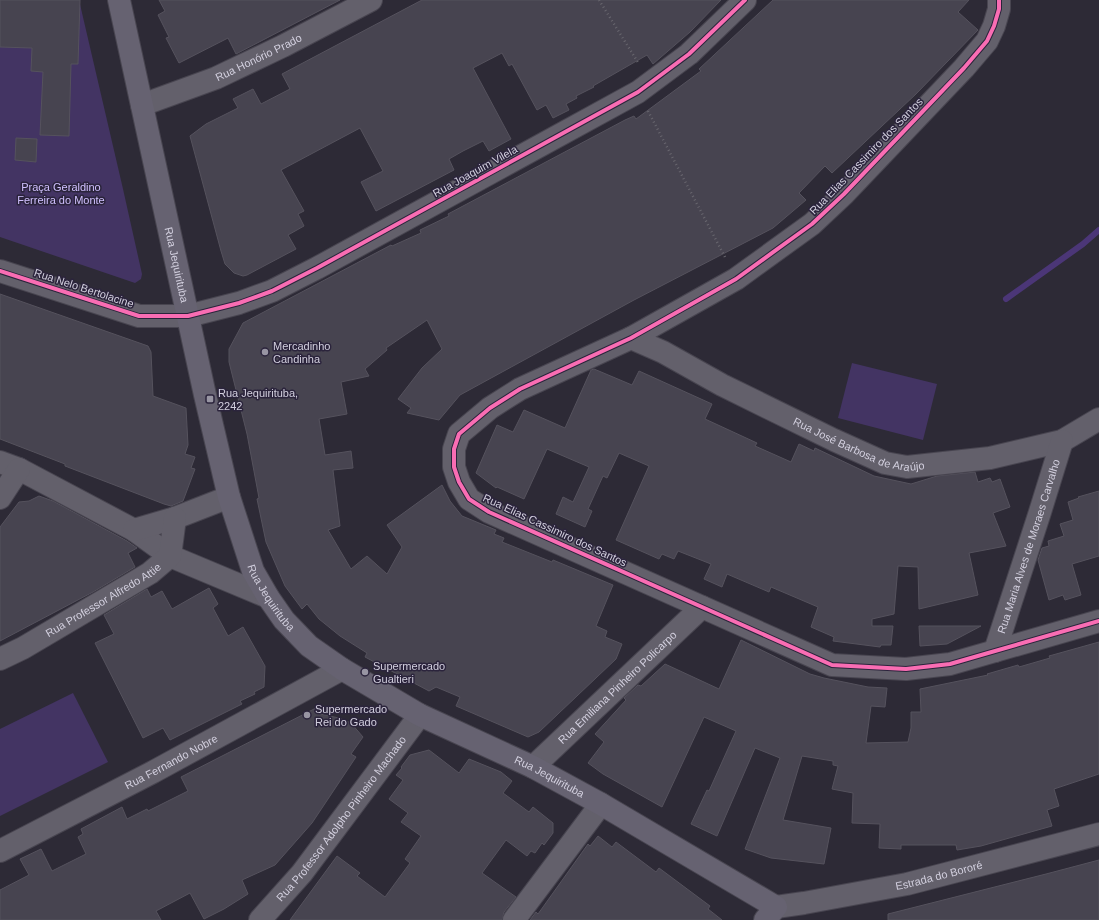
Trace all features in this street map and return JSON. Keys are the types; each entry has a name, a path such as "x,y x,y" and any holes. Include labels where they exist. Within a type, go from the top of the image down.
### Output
{"main road":[{"name":"Rua Jequirituba","path":"119,0 205,396 229,497 253,571 268,598 284,620 309,646 342,669 420,715 533,768 601,804 778,916"}],"street":[{"name":"Rua Honório Prado","path":"142,105 223,75 284,46 371,0"},
{"name":"Rua Joaquim Vilela","path":"188,316 239,303 272,291 317,268 645,88 689,54 745,0"},
{"name":"Rua Elias Cassimiro dos Santos","path":"999,0 999,9 994,26 987,40 964,68 844,194 812,224 736,279 631,338 520,389 490,408 459,434 454,449 454,467 459,482 469,499 489,512 832,665 906,669 950,664 1099,621"},
{"name":"Rua Nelo Bertolacine","path":"0,271 139,316 188,316"},
{"name":"Rua José Barbosa de Araújo","path":"631,338 663,352 722,385 834,440 885,463 907,467 990,458 1062,441 1099,419"},
{"name":"Rua Maria Alves de Moraes Carvalho","path":"995,651 1062,441"},
{"path":"0,498 10,465 134,530 170,556 268,598"},
{"path":"134,530 175,518 229,497"},
{"name":"Rua Professor Alfredo Attie","path":"0,659 23,648 150,573 170,556 175,518"},
{"name":"Rua Emiliana Pinheiro Policarpo","path":"533,768 702,607"},
{"name":"Rua Fernando Nobre","path":"0,852 153,772 342,669"},
{"name":"Rua Professor Adolpho Pinheiro Machado","path":"260,920 302,873 420,715"},
{"path":"514,920 601,804"},
{"name":"Estrada do Bororé","path":"778,916 804,903 907,884 1099,834"}],"path":[{"path":"599,0 645,88 736,279"}],"green space":[{"name":"Praça Geraldino Ferreira do Monte","path":"0,0 79,0 142,274 141,279 135,283 0,237"},
{"path":"852,363 937,384 923,440 838,418"},
{"path":"73,693 108,762 0,816 0,729"}],"building":[{"path":"0,0 80,0 78,64 71,64 69,136 40,135 43,72 31,71 32,48 0,47"},
{"path":"159,0 340,0 236,54 228,38 179,63 166,38 169,37 158,15 165,11"},
{"path":"422,0 721,0 690,32 653,64 647,55 593,86 594,87 576,96 577,98 566,104 569,110 553,118 546,105 537,110 512,64 509,66 502,53 473,68 511,139 489,151 483,141 463,151 449,159 454,170 376,211 361,182 383,171 360,128 281,170 304,211 298,214 304,226 288,235 296,249 247,275 243,276 234,273 225,264 190,136 206,124 238,108 233,99 253,89 261,104 290,89 282,74"},
{"path":"773,0 969,0 958,12 978,30 916,94 832,173 825,166 799,193 806,200 773,228 634,300 460,395 439,420 407,413 411,408 398,399 422,368 442,349 427,320 386,348 387,350 365,369 369,376 341,382 347,414 319,419 325,455 351,451 353,468 333,470 340,526 328,530 351,569 367,556 387,574 402,547 387,525 442,485 450,501 462,516 496,530 494,534 504,538 502,542 552,562 553,560 613,585 596,626 607,631 605,637 622,644 616,659 539,732 528,737 456,706 460,697 436,687 429,691 365,657 367,653 340,636 319,619 307,604 302,609 285,586 266,542 257,499 259,498 247,434 229,362 229,349 243,323 391,245 392,246 421,233 420,230 449,216 448,214 625,120 634,116 636,119 701,71 699,69"},
{"path":"16,138 37,139 36,162 15,160"},
{"path":"0,294 148,346 151,352 153,396 186,408 188,445 185,454 195,457 191,468 195,469 183,501 171,506 164,504 0,439"},
{"path":"594,369 632,385 639,371 712,404 705,419 757,443 755,446 791,462 799,444 814,451 815,448 874,476 911,484 937,476 975,472 978,482 990,478 992,482 1000,479 1010,507 993,513 1006,546 969,553 978,595 919,609 918,567 898,566 894,614 872,619 872,626 893,626 891,645 881,645 880,647 833,641 834,637 811,627 818,607 771,587 769,592 727,574 722,587 704,579 711,564 678,551 674,559 662,554 659,559 616,540 649,466 619,453 607,478 603,476 588,509 592,511 585,527 556,514 563,497 573,502 589,467 547,449 524,499 497,487 496,488 476,473 497,425 513,432 524,410 565,428 591,370"},
{"path":"1099,491 1099,556 1072,564 1081,595 1065,600 1063,595 1049,600 1038,560 1042,548 1049,546 1048,541 1064,536 1060,524 1073,520 1068,502 1079,498 1078,497"},
{"path":"39,496 53,501 127,541 137,548 128,553 135,567 93,592 0,641 0,527 19,502 29,501"},
{"path":"209,588 218,604 213,608 228,636 243,627 265,666 264,687 254,692 255,694 240,701 242,704 170,740 163,728 143,738 95,643 114,634 104,615 147,589 151,597 162,591 172,609"},
{"path":"919,626 981,626 947,644 920,646"},
{"path":"741,640 810,674 868,687 887,688 885,707 871,706 866,743 908,742 911,728 911,712 921,712 920,689 988,675 987,674 1018,665 1019,667 1050,658 1049,656 1099,642 1099,774 1054,789 1059,806 1047,810 1052,826 981,846 957,850 956,845 901,845 901,849 879,848 880,824 852,823 853,793 832,789 838,766 833,765 833,761 802,756 783,820 831,828 824,864 771,858 745,849 780,758 755,748 717,836 691,824 707,790 709,791 736,731 704,717 662,807 603,774 588,763 604,742 595,734 626,700 624,698 638,685 641,686 665,664 719,689"},
{"path":"318,707 320,714 339,718 351,723 363,737 351,754 356,757 312,823 275,865 242,880 248,894 204,919 190,893 156,911 161,920 0,920 0,890 29,875 20,859 41,849 52,871 86,854 78,837 83,834 81,829 122,807 127,819 147,809 148,811 188,791 181,777"},
{"path":"429,750 459,773 469,759 501,772 512,781 503,793 529,812 533,807 553,823 553,833 544,845 542,843 535,853 531,851 527,856 506,840 482,873 516,897 504,912 502,920 290,920 337,856 360,873 357,876 385,897 410,863 405,859 421,836 401,822 408,813 389,799 403,780 396,775 410,755"},
{"path":"598,836 612,847 616,842 656,872 659,868 710,906 708,909 722,920 530,920 536,912 538,914 588,844 590,846"},
{"path":"1099,860 1099,920 888,920 888,914"}],"waterway":[{"path":"1006,299 1083,244 1099,230"}],"cycle path":[{"path":"0,271 139,316 188,316 239,303 272,291 317,268 638,92 689,54 745,0"},
{"path":"999,0 999,9 994,26 987,41 964,68 844,194 812,224 736,279 631,338 520,389 490,408 459,434 454,449 454,467 459,482 469,499 489,512 832,665 906,669 950,664 1099,621"}],"place":[{"name":"Mercadinho Candinha","path":"265,352"},
{"name":"Rua Jequirituba, 2242","path":"210,399"},
{"name":"Supermercado Gualtieri","path":"365,672"},
{"name":"Supermercado Rei do Gado","path":"307,715"}]}
